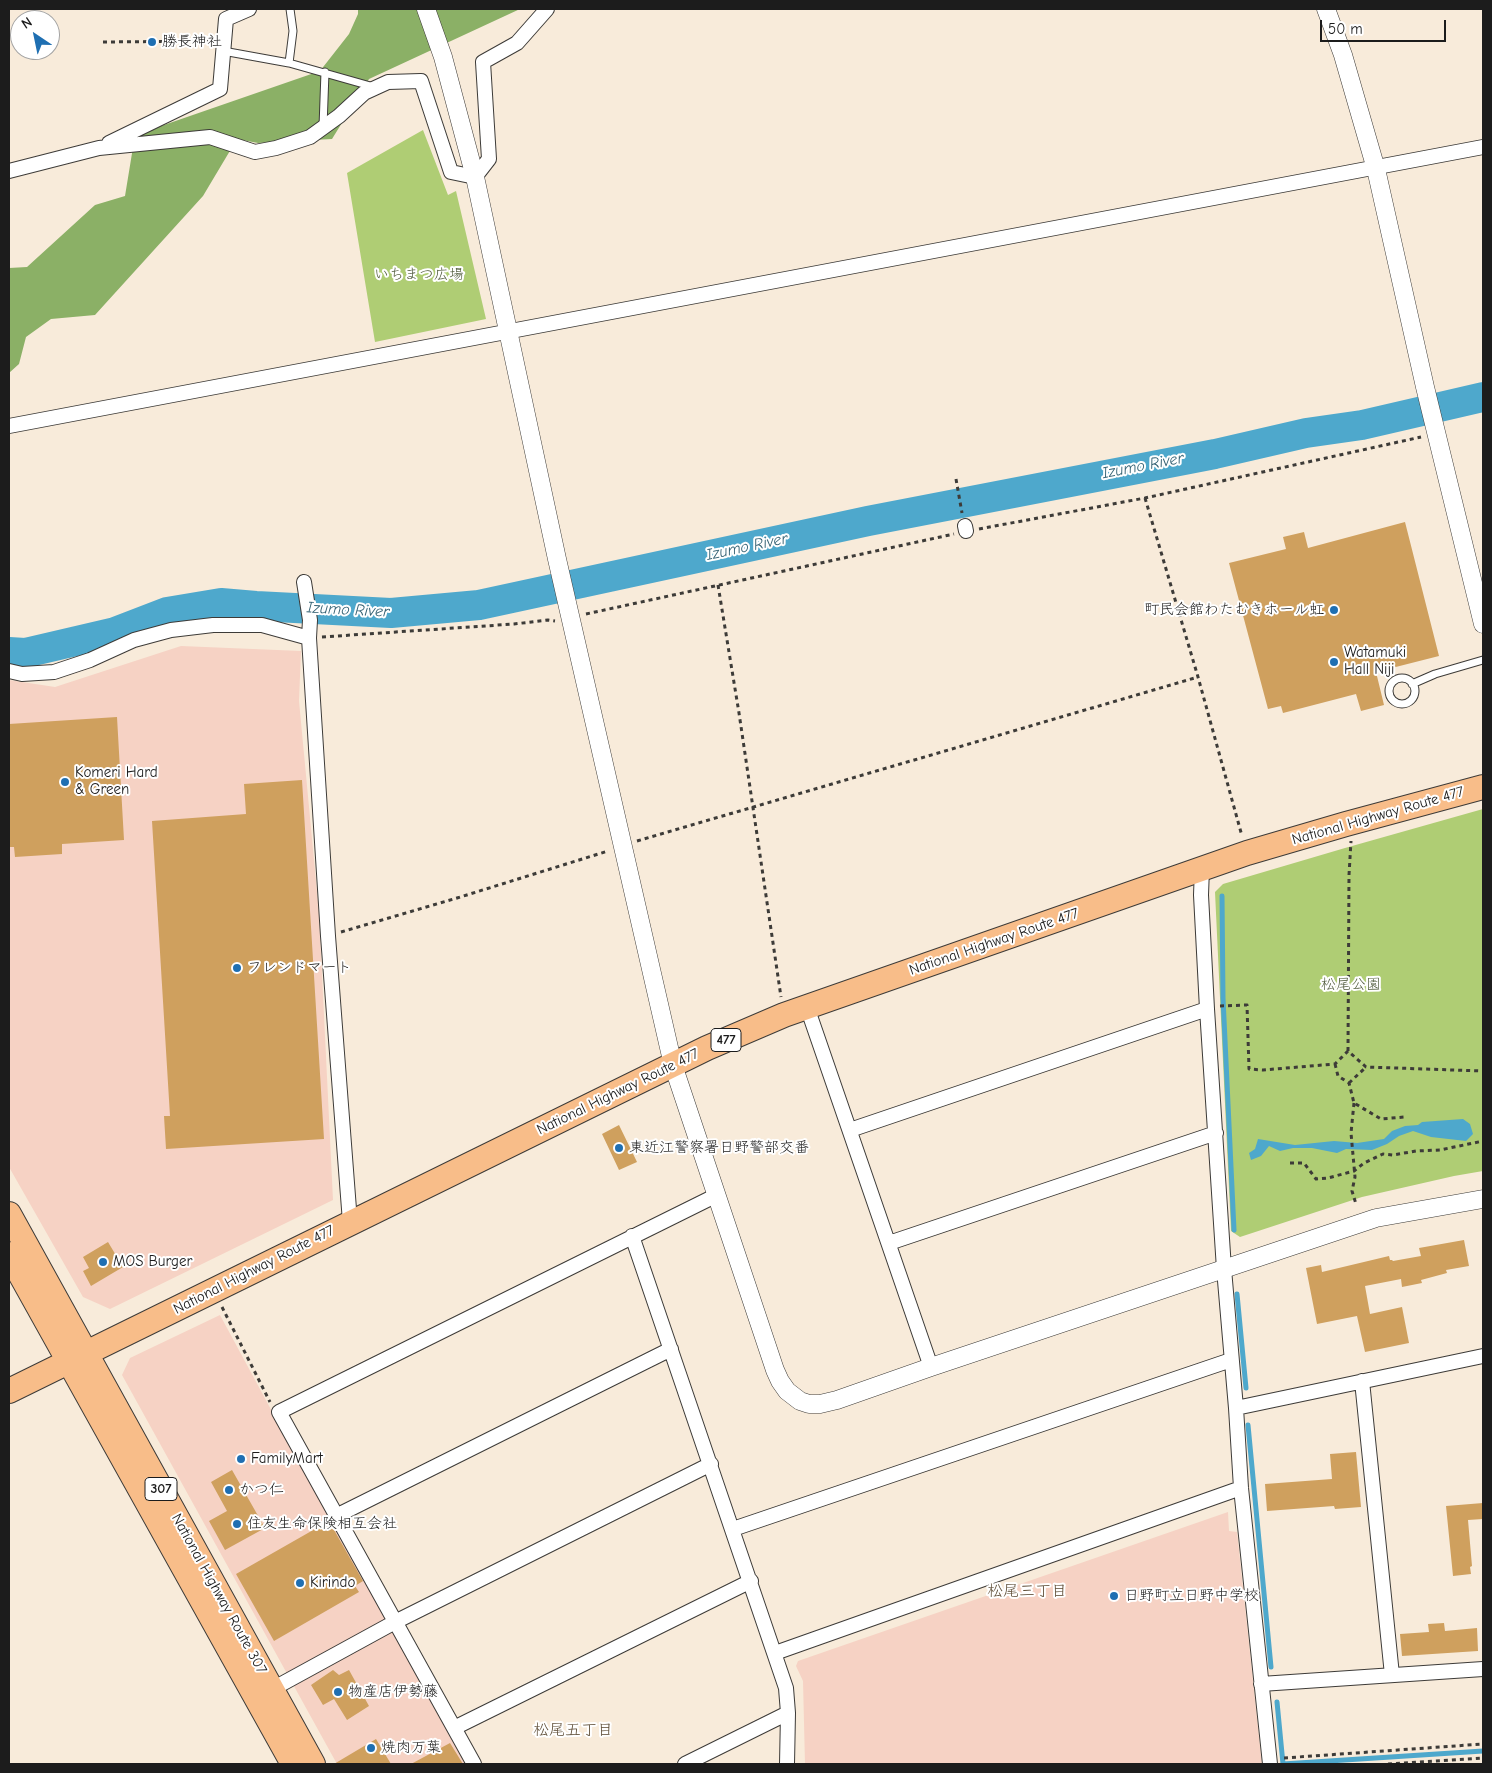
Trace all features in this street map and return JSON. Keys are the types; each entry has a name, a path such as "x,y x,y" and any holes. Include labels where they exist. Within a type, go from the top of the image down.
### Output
{"highway":[{"name":"National Highway Route 477","path":"9,1391 707,1048 784,1015 1202,868 1346,824 1483,787"},
{"name":"National Highway Route 307","path":"9,1214 77,1356 263,1694 293,1764"},
{"name":"National Highway Route 307","path":"9,1254 77,1356"},
{"name":"National Highway Route 307","path":"263,1694 313,1764"}],"street":[{"path":"99,148 220,89 226,14 249,9"},
{"path":"426,9 443,57 476,177 557,559 673,1065 775,1370 780,1381 793,1397 809,1404 820,1404 838,1400 1376,1218 1483,1199"},
{"path":"476,177 489,159 483,62 517,43 547,9"},
{"path":"1326,9 1341,48 1376,169 1425,387 1483,624"},
{"path":"9,171 99,148 210,137 255,152 276,148 310,137 364,93 388,82 421,81 451,172 476,177"},
{"path":"9,426 1376,169 1483,147"},
{"path":"304,582 310,620 309,638 328,936 350,1222"},
{"path":"9,671 22,674 54,672 90,660 134,640 171,630 213,624 262,625 309,638"},
{"path":"1202,868 1201,895 1213,1007 1216,1132 1224,1269 1241,1488 1260,1684 1270,1764"},
{"path":"807,1007 931,1367"},
{"path":"850,1130 1213,1007"},
{"path":"889,1243 1216,1132"},
{"path":"474,1764 279,1412 716,1195"},
{"path":"632,1236 786,1688 788,1713 787,1764"},
{"path":"336,1516 671,1349"},
{"path":"1236,1408 1483,1356"},
{"path":"733,1530 1231,1360"},
{"path":"1362,1381 1392,1675"},
{"path":"263,1694 395,1622 711,1464"},
{"path":"775,1653 1241,1488"},
{"path":"454,1728 751,1581"},
{"path":"1260,1684 1483,1669"},
{"path":"685,1764 788,1713"}],"lane":[{"path":"289,63 293,31 290,9"},
{"path":"224,46 325,72 377,88"},
{"path":"323,128 325,72"},
{"path":"1412,684 1434,674 1483,660"}],"path":[{"path":"103,42 224,46"},
{"path":"309,638 514,624 571,618 966,529 1145,498 1436,430"},
{"path":"956,479 966,529"},
{"path":"1145,498 1198,677 1247,854"},
{"path":"718,585 784,1015"},
{"path":"328,936 752,807 1198,677"},
{"path":"1213,1007 1247,1006 1249,1069 1263,1070 1336,1064 1348,1051 1349,894 1352,836"},
{"path":"1348,1051 1366,1067 1483,1070"},
{"path":"1336,1064 1338,1076 1349,1083 1354,1103 1352,1140 1354,1171 1352,1191 1356,1204"},
{"path":"1349,1083 1366,1067"},
{"path":"1354,1103 1381,1119 1404,1117"},
{"path":"1290,1163 1304,1163 1316,1179 1328,1178 1354,1171 1364,1163 1383,1154 1393,1155 1416,1151 1440,1150 1483,1141"},
{"path":"214,1291 273,1407 279,1412"},
{"path":"1286,1758 1483,1744"},
{"path":"1388,1764 1483,1758"}],"shaded area":[{"path":"181,646 301,651 299,701 319,913 333,1200 110,1309 83,1297 9,1167 9,680 55,687"},
{"path":"220,1315 309,1480 375,1594 466,1764 337,1764 122,1375 130,1358"},
{"name":"日野町立日野中学校","path":"1228,1512 1229,1531 1237,1532 1262,1764 805,1764 803,1681 796,1666 798,1661"}],"green space":[{"path":"358,9 520,9 369,79 332,139 258,143 237,139 203,196 95,315 51,319 26,337 19,364 9,373 9,268 27,267 95,205 125,196 135,135 320,71 349,34 358,14"},
{"name":"いちまつ広場","path":"423,130 448,195 456,191 486,319 375,342 347,173"},
{"name":"松尾公園","path":"1483,809 1483,1171 1362,1197 1240,1237 1231,1231 1215,892 1223,884"}],"water":[{"path":"1463,1119 1470,1124 1473,1134 1466,1141 1431,1137 1413,1131 1372,1150 1346,1149 1337,1153 1312,1148 1293,1148 1280,1151 1269,1146 1261,1156 1251,1160 1249,1153 1255,1149 1258,1139 1295,1145 1334,1141 1357,1143 1384,1139 1392,1131 1405,1126 1418,1125 1422,1122"}],"building":[{"name":"町民会館わたむきホール虹","path":"1405,522 1439,656 1376,672 1384,705 1361,711 1356,694 1283,713 1281,706 1268,709 1229,563 1286,549 1283,537 1304,532 1308,548"},
{"name":"Komeri Hard & Green","path":"117,717 124,840 62,844 62,854 15,857 14,847 9,847 9,724"},
{"name":"フレンドマート","path":"302,780 324,1139 166,1149 164,1116 170,1116 152,821 246,814 244,784"},
{"name":"東近江警察署日野警部交番","path":"619,1125 637,1162 619,1170 602,1134"},
{"path":"1464,1240 1469,1266 1446,1270 1447,1273 1421,1280 1422,1283 1402,1287 1401,1279 1365,1286 1370,1314 1402,1307 1409,1343 1365,1352 1357,1316 1317,1324 1306,1268 1321,1265 1322,1272 1389,1256 1390,1260 1393,1261 1421,1256 1419,1248"},
{"name":"MOS Burger","path":"108,1242 123,1267 91,1286 83,1271 89,1268 83,1257"},
{"path":"1356,1452 1361,1507 1335,1509 1334,1506 1267,1511 1265,1484 1332,1479 1330,1454"},
{"name":"住友生命保険相互会社","path":"232,1470 265,1528 225,1550 209,1521 227,1511 211,1482"},
{"path":"1483,1503 1483,1519 1468,1520 1471,1574 1453,1576 1446,1506"},
{"name":"Kirindo","path":"329,1521 363,1581 355,1586 359,1592 274,1641 236,1574"},
{"path":"1444,1623 1445,1631 1477,1628 1478,1651 1402,1656 1400,1634 1429,1632 1428,1624"},
{"name":"物産店伊勢藤","path":"333,1670 339,1675 349,1670 369,1706 347,1720 334,1699 323,1705 311,1685"},
{"name":"焼肉万葉","path":"376,1739 391,1764 334,1764"},
{"path":"450,1743 463,1764 411,1764"}],"waterway":[{"name":"Izumo River","path":"9,652 25,653 115,632 167,612 221,603 391,613 479,605 868,521 1215,454 1306,433 1362,425 1483,397"},
{"path":"1222,896 1223,998 1234,1230"},
{"path":"1237,1294 1246,1388"},
{"path":"1248,1425 1271,1667"},
{"path":"1277,1702 1283,1764"},
{"path":"1283,1764 1483,1751"}],"place":[{"name":"勝長神社","path":"152,42"},
{"name":"町民会館わたむきホール虹","path":"1334,610"},
{"name":"Watamuki Hall Niji","path":"1334,662"},
{"name":"Komeri Hard & Green","path":"65,782"},
{"name":"フレンドマート","path":"237,968"},
{"name":"東近江警察署日野警部交番","path":"619,1148"},
{"name":"MOS Burger","path":"103,1262"},
{"name":"FamilyMart","path":"241,1459"},
{"name":"かつ仁","path":"229,1490"},
{"name":"住友生命保険相互会社","path":"237,1524"},
{"name":"Kirindo","path":"300,1583"},
{"name":"日野町立日野中学校","path":"1114,1596"},
{"name":"物産店伊勢藤","path":"338,1692"},
{"name":"焼肉万葉","path":"371,1748"}],"district":[{"name":"松尾三丁目","path":"1027,1591"},
{"name":"松尾五丁目","path":"573,1730"}]}
